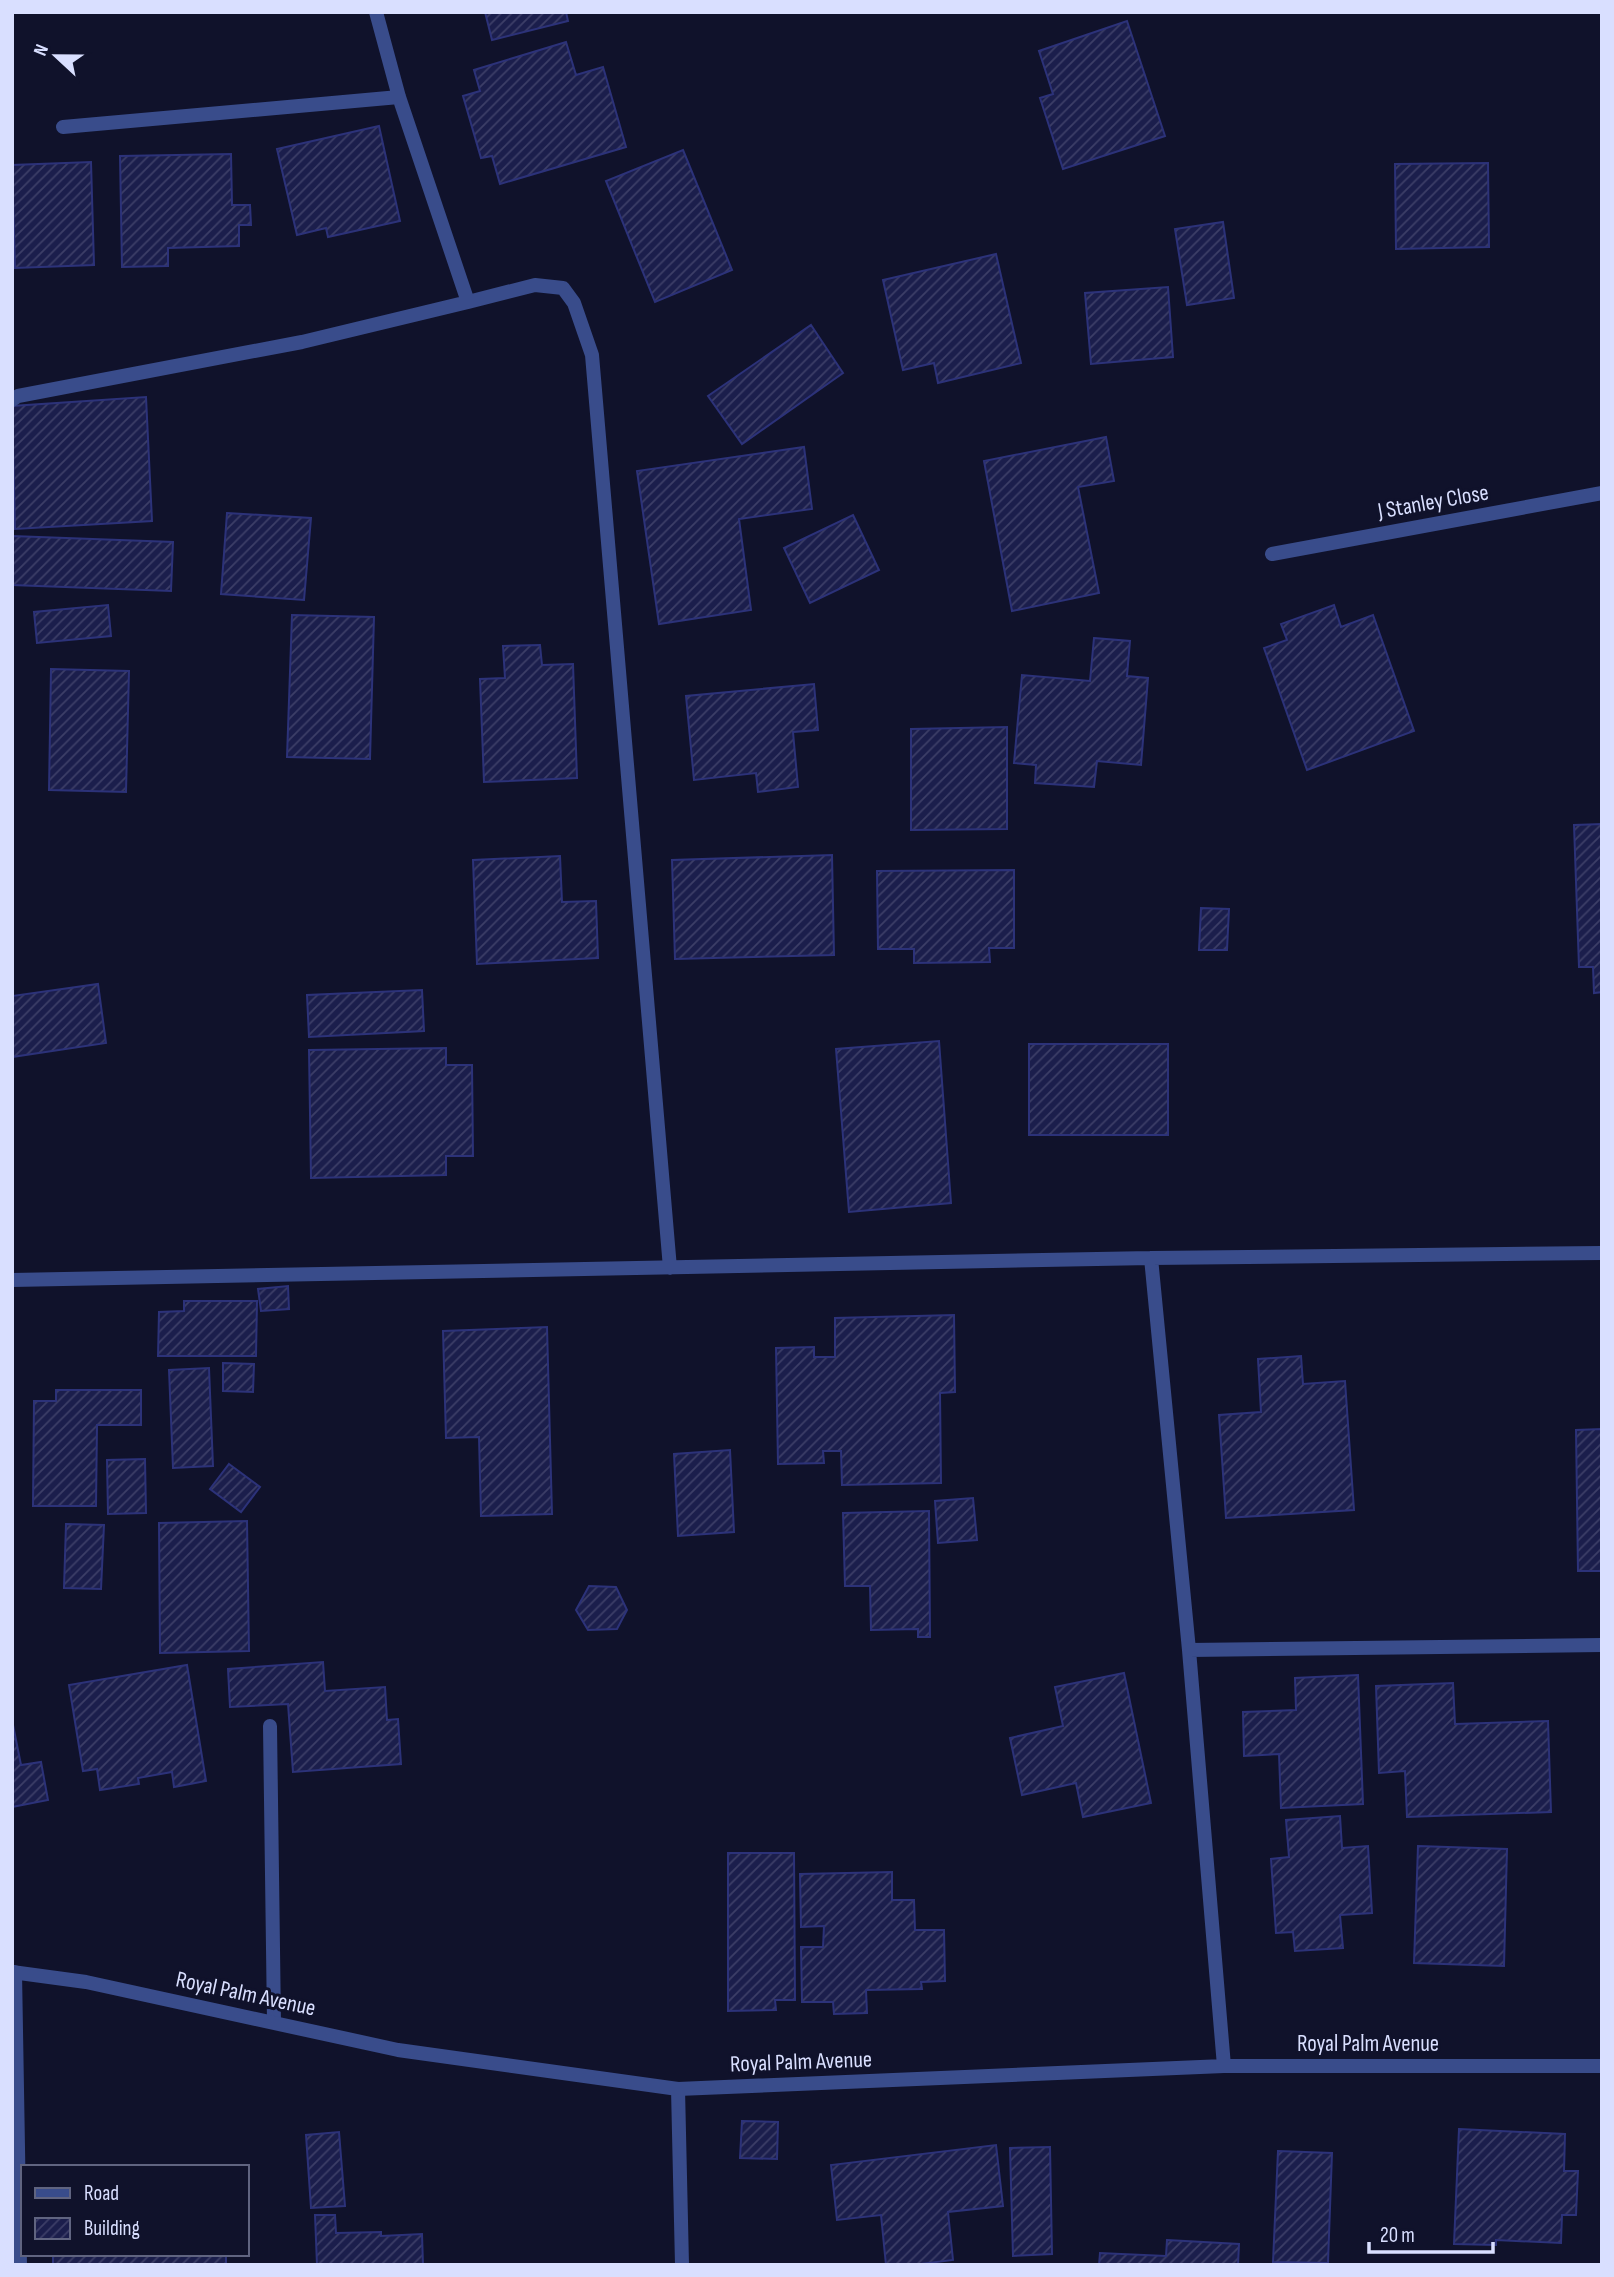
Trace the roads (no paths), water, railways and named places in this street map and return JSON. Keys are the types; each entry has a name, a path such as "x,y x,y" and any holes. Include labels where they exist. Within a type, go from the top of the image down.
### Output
{"street":[{"path":"376,12 399,97 468,302"},
{"path":"63,127 399,97"},
{"path":"12,400 302,342 535,285 563,288 574,303 592,355 670,1268"},
{"name":"J Stanley Close","path":"1272,554 1602,493"},
{"path":"12,1280 1602,1252"},
{"path":"1151,1258 1189,1650 1224,2066"},
{"path":"1189,1650 1602,1646"},
{"path":"270,1727 274,2022"},
{"path":"14,1972 20,2265"},
{"name":"Royal Palm Avenue","path":"14,1972 86,1982 398,2050 678,2089 1224,2066 1602,2066"},
{"path":"678,2089 682,2265"}]}
